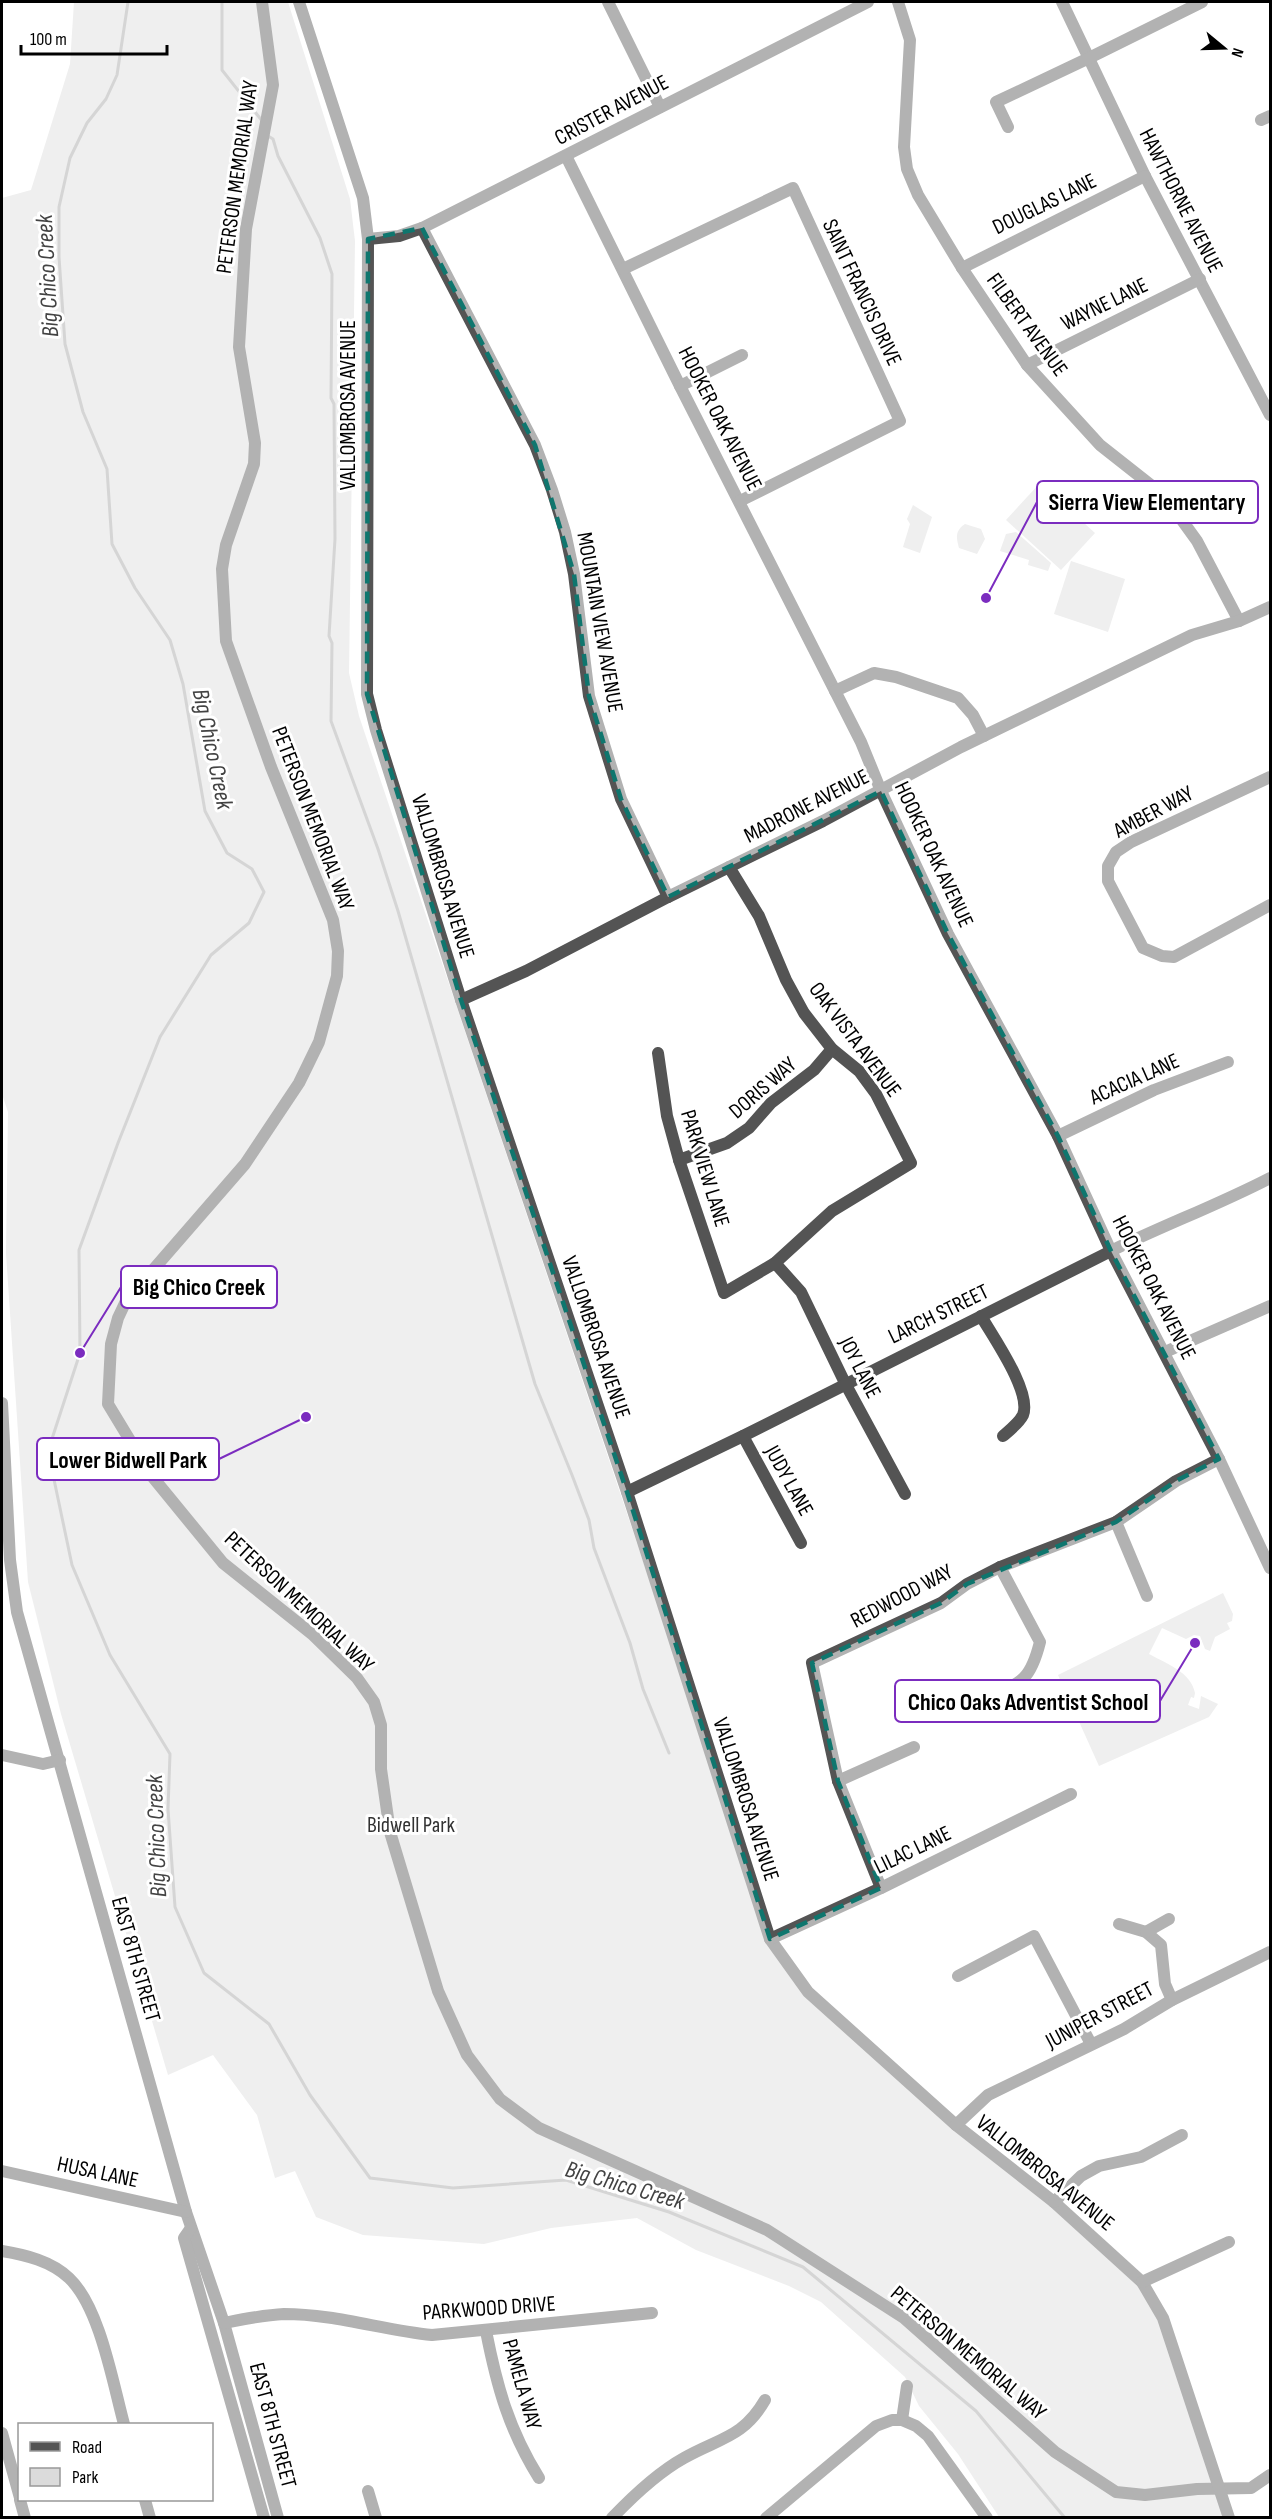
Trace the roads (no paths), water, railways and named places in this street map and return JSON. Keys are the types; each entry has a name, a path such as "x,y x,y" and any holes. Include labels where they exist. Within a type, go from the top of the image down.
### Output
{"street":[{"name":"PETERSON MEMORIAL WAY","path":"262,2 273,85 246,229 239,347 255,443 254,464 226,545 222,569 226,641 270,766 333,920 338,951 337,976 319,1042 299,1083 245,1164 126,1301 118,1318 111,1344 108,1404 150,1475 223,1563 312,1634 357,1678 374,1702 381,1725 381,1769 390,1832 438,1991 467,2055 500,2099 539,2128 767,2230 904,2319 1054,2452 1116,2492 1145,2494 1197,2489 1251,2488 1270,2475"},
{"name":"VALLOMBROSA AVENUE","path":"299,2 363,198 368,238 367,694 376,730 461,1000 627,1492 770,1939 808,1992 956,2125 1054,2202 1142,2282 1164,2318 1229,2517"},
{"path":"608,2 660,107"},
{"name":"CRISTER AVENUE","path":"368,238 399,236 422,228 868,2"},
{"name":"FILBERT AVENUE","path":"898,2 910,40 904,129 907,170 918,195 962,268 1027,365 1100,445 1152,486 1176,512 1197,541 1239,621"},
{"name":"HAWTHORNE AVENUE","path":"1062,2 1145,177 1270,415"},
{"path":"1008,127 996,102 1202,2"},
{"name":"HOOKER OAK AVENUE","path":"566,156 861,742 881,791 948,934 1058,1136 1111,1251 1165,1352 1270,1564"},
{"name":"DOUGLAS LANE","path":"962,268 1145,177"},
{"name":"SAINT FRANCIS DRIVE","path":"623,269 793,188 900,421 740,501"},
{"name":"MOUNTAIN VIEW AVENUE","path":"422,228 535,445 552,490 565,532 574,574 589,696 621,799 668,897"},
{"name":"WAYNE LANE","path":"1027,365 1200,279"},
{"path":"680,386 742,355"},
{"name":"MADRONE AVENUE","path":"461,1000 526,971 881,791 984,736 1192,635 1239,621 1270,608"},
{"path":"835,691 874,673 896,677 958,698 973,715 984,736"},
{"name":"AMBER WAY","path":"1270,777 1131,842 1116,852 1108,866 1108,881 1143,948 1162,956 1174,957 1270,905"},
{"name":"OAK VISTA AVENUE","path":"724,1293 775,1263 832,1211 911,1163 876,1094 859,1071 832,1049 804,1013 786,980 759,916 729,867"},
{"name":"DORIS WAY","path":"679,1160 727,1143 749,1128 771,1103 814,1070 832,1049"},
{"name":"PARK VIEW LANE","path":"657,1053 667,1116 679,1160 724,1293"},
{"name":"ACACIA LANE","path":"1058,1136 1154,1089 1228,1062"},
{"name":"LARCH STREET","path":"627,1492 1158,1228 1224,1202 1270,1178"},
{"name":"JOY LANE","path":"775,1263 801,1292 845,1383 905,1494"},
{"path":"1165,1352 1270,1306"},
{"path":"981,1316 1017,1380 1024,1401 1023,1415 1003,1436"},
{"name":"EAST 8TH STREET","path":"2,1403 6,1507 17,1612 186,2211 224,2323 278,2517"},
{"name":"JUDY LANE","path":"743,1436 801,1543"},
{"name":"REDWOOD WAY","path":"881,1888 838,1781 812,1663 941,1603 967,1584 999,1567 1116,1522 1176,1480 1219,1459"},
{"path":"1116,1522 1147,1596"},
{"path":"984,1698 1018,1684 1034,1665 1040,1642 999,1567"},
{"path":"838,1781 914,1747"},
{"path":"2,1755 43,1764 60,1760"},
{"name":"LILAC LANE","path":"770,1939 881,1888 1071,1794"},
{"path":"1146,1932 1169,1919"},
{"path":"1119,1924 1146,1932 1161,1945 1165,1984 1172,2000"},
{"path":"958,1976 1034,1936 1091,2044"},
{"name":"JUNIPER STREET","path":"956,2125 988,2095 1124,2029 1172,2000 1270,1952"},
{"path":"1054,2202 1081,2176 1099,2166 1141,2157 1182,2135"},
{"name":"HUSA LANE","path":"2,2171 186,2211"},
{"path":"191,2228 184,2238 264,2517"},
{"path":"1142,2282 1229,2242"},
{"path":"2,2250 29,2256 50,2265 68,2277 83,2293 97,2330 124,2423"},
{"name":"PARKWOOD DRIVE","path":"224,2323 263,2315 286,2314 312,2316 398,2332 432,2335 652,2313"},
{"name":"PAMELA WAY","path":"486,2331 505,2411 521,2449 539,2478"},
{"path":"902,2420 907,2386"},
{"path":"612,2517 635,2494 682,2458 740,2431 755,2417 765,2400"},
{"path":"766,2517 876,2426 892,2420 902,2420 928,2436 987,2517"},
{"path":"2,2433 18,2492"},
{"path":"368,2491 376,2517"},
{"path":"21,2501 25,2517"},
{"path":"146,2501 150,2517"}],"waterway":[{"name":"Big Chico Creek","path":"128,2 117,75 106,99 87,123 70,158 59,207 59,257 65,344 83,412 107,469 112,544 135,588 170,640 183,684 205,811 227,853 252,869 264,892 249,923 211,955 160,1037 118,1143 79,1250 80,1353 48,1451 72,1565 110,1655 170,1754 168,1809 175,1907 204,1973 269,2024 310,2095 370,2178 453,2188 566,2180 669,2212 803,2267 976,2411 1065,2518"},
{"path":"222,2 222,70 263,122"},
{"path":"268,136 273,139 278,156 320,238 332,274 331,398 334,404 335,539 329,636 332,643 331,721 398,911 535,1384 589,1520 594,1548 630,1643 643,1689 669,1753"}],"place":[{"name":"Sierra View Elementary","path":"986,598"},
{"name":"Big Chico Creek","path":"80,1353"},
{"name":"Lower Bidwell Park","path":"306,1417"},
{"name":"Chico Oaks Adventist School","path":"1195,1643"}],"park label":[{"name":"Bidwell Park","path":"411,1824"}]}
